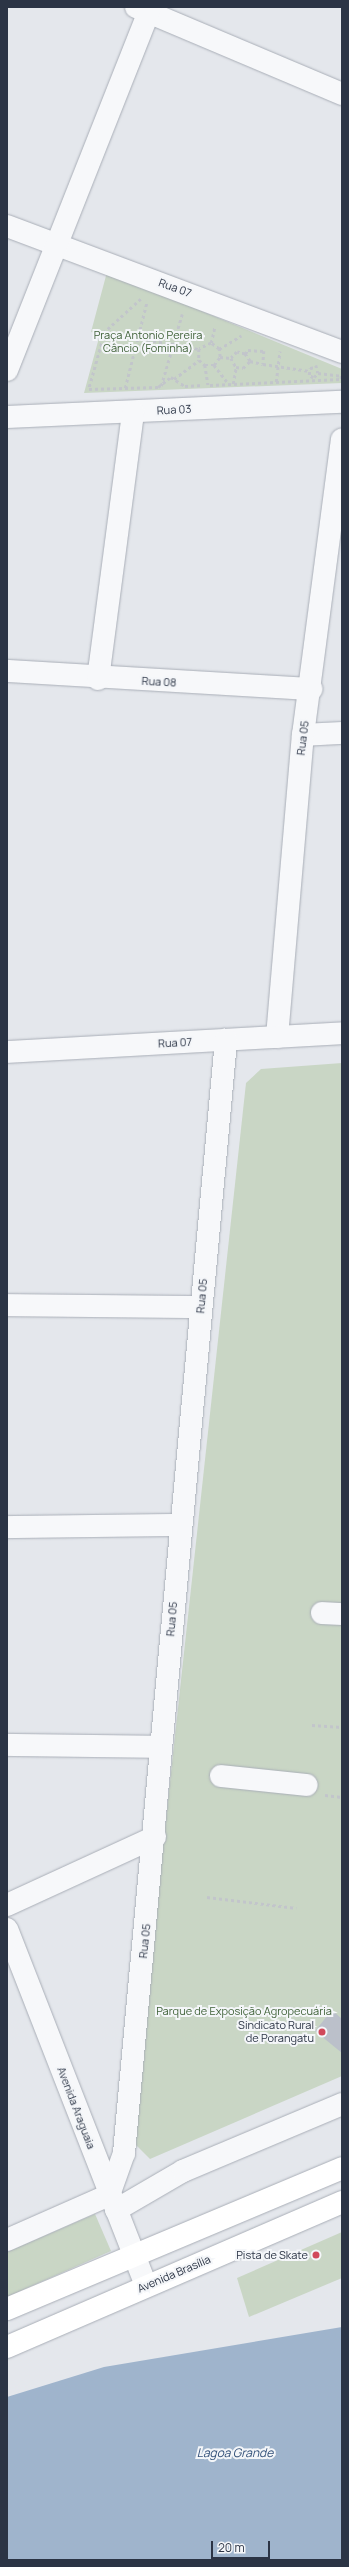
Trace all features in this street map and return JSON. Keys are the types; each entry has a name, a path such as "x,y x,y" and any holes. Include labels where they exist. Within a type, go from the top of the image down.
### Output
{"main road":[{"path":"7,2309 342,2168"},
{"name":"Avenida Brasília","path":"7,2347 342,2202"}],"street":[{"path":"7,370 145,9 342,94"},
{"name":"Rua 07","path":"7,226 55,243 339,361"},
{"name":"Rua 03","path":"7,417 342,402"},
{"path":"98,679 132,412"},
{"name":"Rua 05","path":"277,1037 303,735 311,689 342,440"},
{"name":"Rua 08","path":"7,670 98,679 311,689"},
{"path":"303,735 342,733"},
{"name":"Rua 07","path":"7,1052 342,1033"},
{"name":"Rua 05","path":"113,2203 124,2153 155,1837 161,1747 180,1525 226,1040"},
{"path":"7,1305 201,1306"},
{"path":"7,1527 180,1525"},
{"path":"7,1745 161,1747"},
{"path":"220,1776 307,1785"},
{"path":"7,1904 155,1837"},
{"name":"Avenida Araguaia","path":"7,1929 146,2286"},
{"path":"7,2240 113,2203 183,2171 342,2104"}],"path":[{"path":"144,296 105,332 89,389 161,386 171,377 185,386 276,382 313,378 341,379 341,376"},
{"path":"125,388 147,299"},
{"path":"161,386 184,306"},
{"path":"211,343 216,320"},
{"path":"105,332 173,342 199,349 211,343"},
{"path":"219,349 245,334"},
{"path":"211,343 219,349 220,356 214,365"},
{"path":"276,382 281,347"},
{"path":"199,349 199,360"},
{"path":"245,354 248,350 264,351 263,364"},
{"path":"231,358 237,352 245,354 250,361 263,364 309,371 316,367"},
{"path":"220,356 231,358"},
{"path":"231,358 236,367 233,384"},
{"path":"199,360 205,365 214,365"},
{"path":"174,379 199,360"},
{"path":"236,367 244,368 250,361"},
{"path":"339,361 341,376"},
{"path":"318,372 315,362 322,365"},
{"path":"205,365 208,385"},
{"path":"214,365 228,384"},
{"path":"309,371 313,378"},
{"path":"318,372 341,376"},
{"path":"313,378 318,372"},
{"path":"312,1725 342,1727"},
{"path":"207,1897 296,1908"}],"green space":[{"name":"Praça Antonio Pereira Câncio (Fominha)","path":"107,272 342,369 342,383 84,393 100,334 91,332"},
{"name":"Parque de Exposição Agropecuária","path":"342,1063 342,2076 150,2159 131,2140 246,1083 261,1069"},
{"path":"95,2214 111,2251 7,2297 7,2252"},
{"name":"Pista de Skate","path":"342,2232 342,2278 249,2317 237,2278"}],"water":[{"name":"Lagoa Grande","path":"342,2327 342,2560 7,2560 7,2397 104,2367"}],"building":[{"path":"332,2010 342,2019 342,2053 315,2031"}],"place":[{"name":"Sindicato Rural de Porangatu","path":"322,2032"},
{"name":"Pista de Skate","path":"316,2255"}]}
